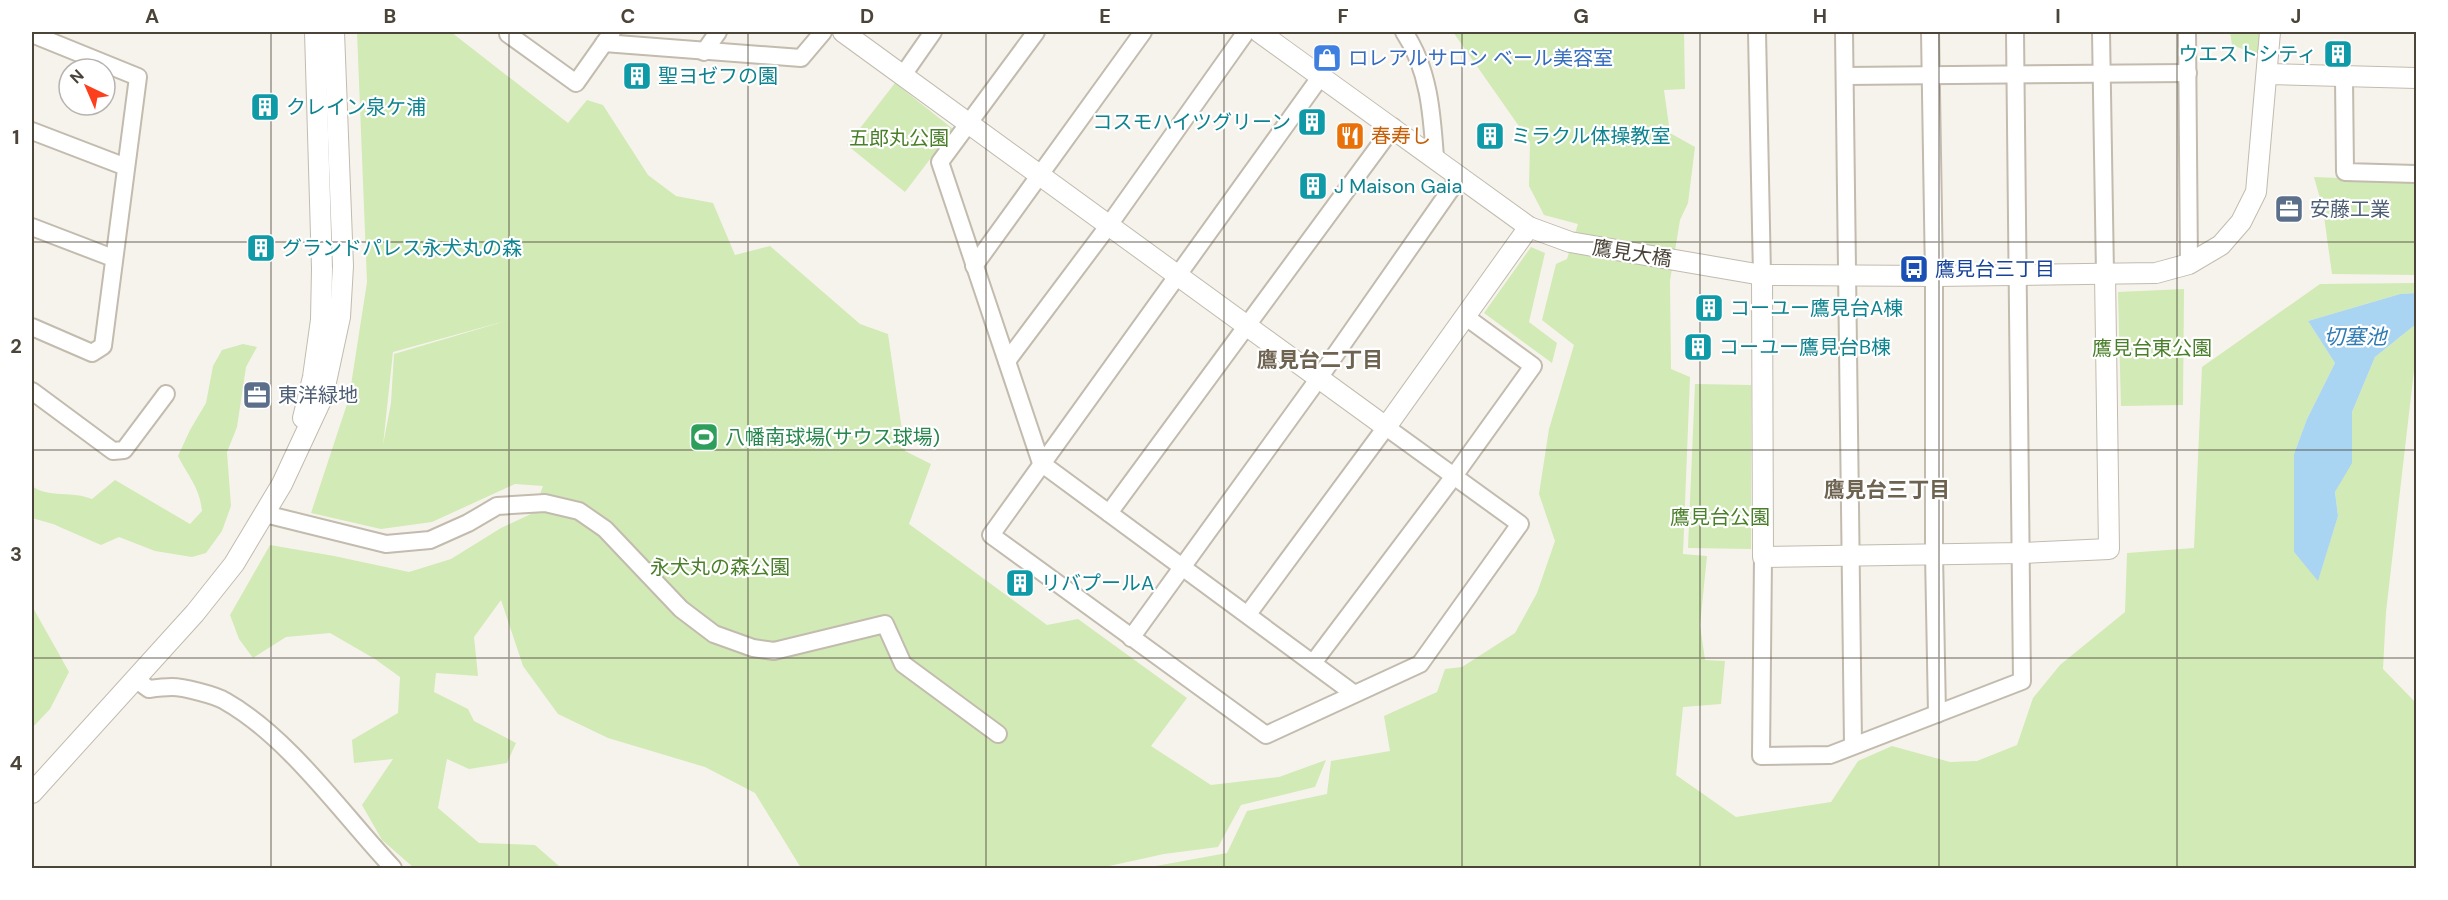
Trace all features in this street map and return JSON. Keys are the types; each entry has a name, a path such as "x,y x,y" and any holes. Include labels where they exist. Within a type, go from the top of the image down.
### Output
{"street":[{"path":"282,483 303,420 313,377 321,320 321,210 315,32"},
{"path":"32,793 195,613 234,564 282,483 323,396 340,317 342,223 334,32"},
{"path":"510,32 508,34 576,83 608,37 704,52 801,58 823,32"},
{"path":"704,52 718,32"},
{"path":"843,32 1041,175 1109,225 1179,276 1247,326 1520,524 1420,663 1266,735 991,535 1041,463 1179,276 1321,76"},
{"path":"903,75 933,32"},
{"path":"1036,32 940,162 1041,463 1353,693"},
{"path":"975,266 1143,32"},
{"path":"1007,361 1109,225 1246,32"},
{"name":"鷹見大橋","path":"1259,32 1529,227 1570,242 1762,275 1934,276 2157,273 2189,264 2221,245 2241,222 2256,192 2270,32"},
{"path":"1404,32 1415,48 1427,84 1435,158"},
{"path":"1757,32 1762,275 1761,756 1830,754 2022,681 2015,32"},
{"path":"1844,32 1853,745"},
{"path":"1930,32 1937,714"},
{"path":"1763,556 2021,553 2109,549 2101,32"},
{"path":"2187,32 2189,264"},
{"path":"32,34 138,77 102,346 92,353 32,327"},
{"path":"1845,76 2188,73"},
{"path":"2267,74 2344,78 2416,78"},
{"path":"2344,78 2345,172 2416,174"},
{"path":"1109,513 1393,128"},
{"path":"32,130 126,167"},
{"path":"1131,638 1319,378 1460,176"},
{"path":"32,226 113,258"},
{"path":"1248,614 1466,318 1529,227"},
{"path":"1313,663 1454,476 1533,366 1466,318"},
{"path":"32,391 113,452 124,450 166,394"},
{"path":"264,514 386,544 430,540 468,524 497,506 545,503 579,511 605,529 681,609 714,634 753,648 774,651 885,624 903,664 998,734"},
{"path":"135,679 149,689 173,687 223,700 267,731 308,772 393,868"}],"green space":[{"name":"永犬丸の森公園","path":"357,32 451,32 568,123 587,100 603,105 648,175 676,196 713,203 735,255 770,246 860,324 888,334 905,451 931,464 909,524 1047,625 1078,619 1187,698 1151,746 1211,785 1279,777 1326,760 1315,787 1241,805 1218,847 1164,854 1100,868 801,868 755,793 705,767 608,738 558,714 523,666 501,600 474,637 478,676 436,673 434,692 468,709 474,721 516,743 507,763 469,769 447,759 438,808 479,843 535,845 559,868 414,868 382,840 362,805 393,759 354,763 352,740 398,713 400,677 375,659 330,633 286,637 253,658 239,639 230,615 270,545 409,572 451,559 501,528 533,513 543,486 515,484 432,522 381,529 311,513 349,398 367,282","holes":["516,318 394,354 391,403 383,445 393,352"]},
{"path":"1453,32 1684,32 1685,89 1664,90 1670,133 1695,147 1688,203 1680,220 1670,281 1671,369 1690,377 1683,554 1707,556 1700,625 1705,660 1725,661 1721,704 1683,707 1676,775 1736,817 1831,802 1858,761 1892,746 1950,762 1977,761 2017,745 2033,698 2060,665 2125,612 2127,553 2194,548 2202,367 2320,284 2416,283 2416,293 2400,294 2308,321 2335,363 2307,419 2294,454 2294,552 2318,580 2338,516 2335,492 2351,463 2352,412 2375,357 2416,324 2416,353 2386,612 2383,669 2416,703 2416,868 1145,868 1227,853 1247,811 1327,794 1331,761 1390,751 1384,716 1437,692 1445,669 1462,667 1515,633 1537,593 1555,541 1539,494 1549,429 1574,345 1542,320 1556,264 1567,259 1578,224 1544,215 1529,186 1530,142"},
{"path":"2230,32 2263,32 2258,55 2232,45"},
{"name":"五郎丸公園","path":"895,83 953,129 905,192 847,145"},
{"path":"2314,177 2416,181 2416,275 2332,274 2323,209"},
{"path":"1531,247 1545,253 1529,322 1557,343 1552,363 1484,313"},
{"name":"鷹見台東公園","path":"2184,289 2183,405 2121,406 2118,292"},
{"path":"243,344 257,347 246,367 237,427 227,452 231,506 222,531 206,553 192,557 155,551 119,537 101,545 53,524 32,518 32,486 45,492 92,499 115,480 190,524 202,511 201,503 178,456 206,403 213,366 222,350"},
{"name":"鷹見台公園","path":"1695,384 1751,385 1751,549 1688,548"},
{"path":"32,606 69,672 50,709 32,728"}],"water":[{"name":"切塞池","path":"2416,293 2416,324 2375,357 2352,412 2352,463 2335,492 2338,516 2318,581 2294,552 2294,454 2307,419 2335,363 2308,321 2400,294"}],"place":[{"name":"ウエストシティ","path":"2338,54"},
{"name":"ロレアルサロン ベール美容室","path":"1327,58"},
{"name":"聖ヨゼフの園","path":"637,76"},
{"name":"クレイン泉ケ浦","path":"265,107"},
{"name":"コスモハイツグリーン","path":"1312,122"},
{"name":"春寿し","path":"1350,136"},
{"name":"ミラクル体操教室","path":"1490,136"},
{"name":"J Maison Gaia","path":"1313,186"},
{"name":"安藤工業","path":"2289,209"},
{"name":"グランドパレス永犬丸の森","path":"261,248"},
{"name":"鷹見台三丁目","path":"1914,269"},
{"name":"コーユー鷹見台A棟","path":"1709,308"},
{"name":"コーユー鷹見台B棟","path":"1698,347"},
{"name":"東洋緑地","path":"257,395"},
{"name":"八幡南球場(サウス球場)","path":"704,437"},
{"name":"リバプールA","path":"1020,583"}],"district":[{"name":"鷹見台二丁目","path":"1320,360"},
{"name":"鷹見台三丁目","path":"1887,490"}]}
